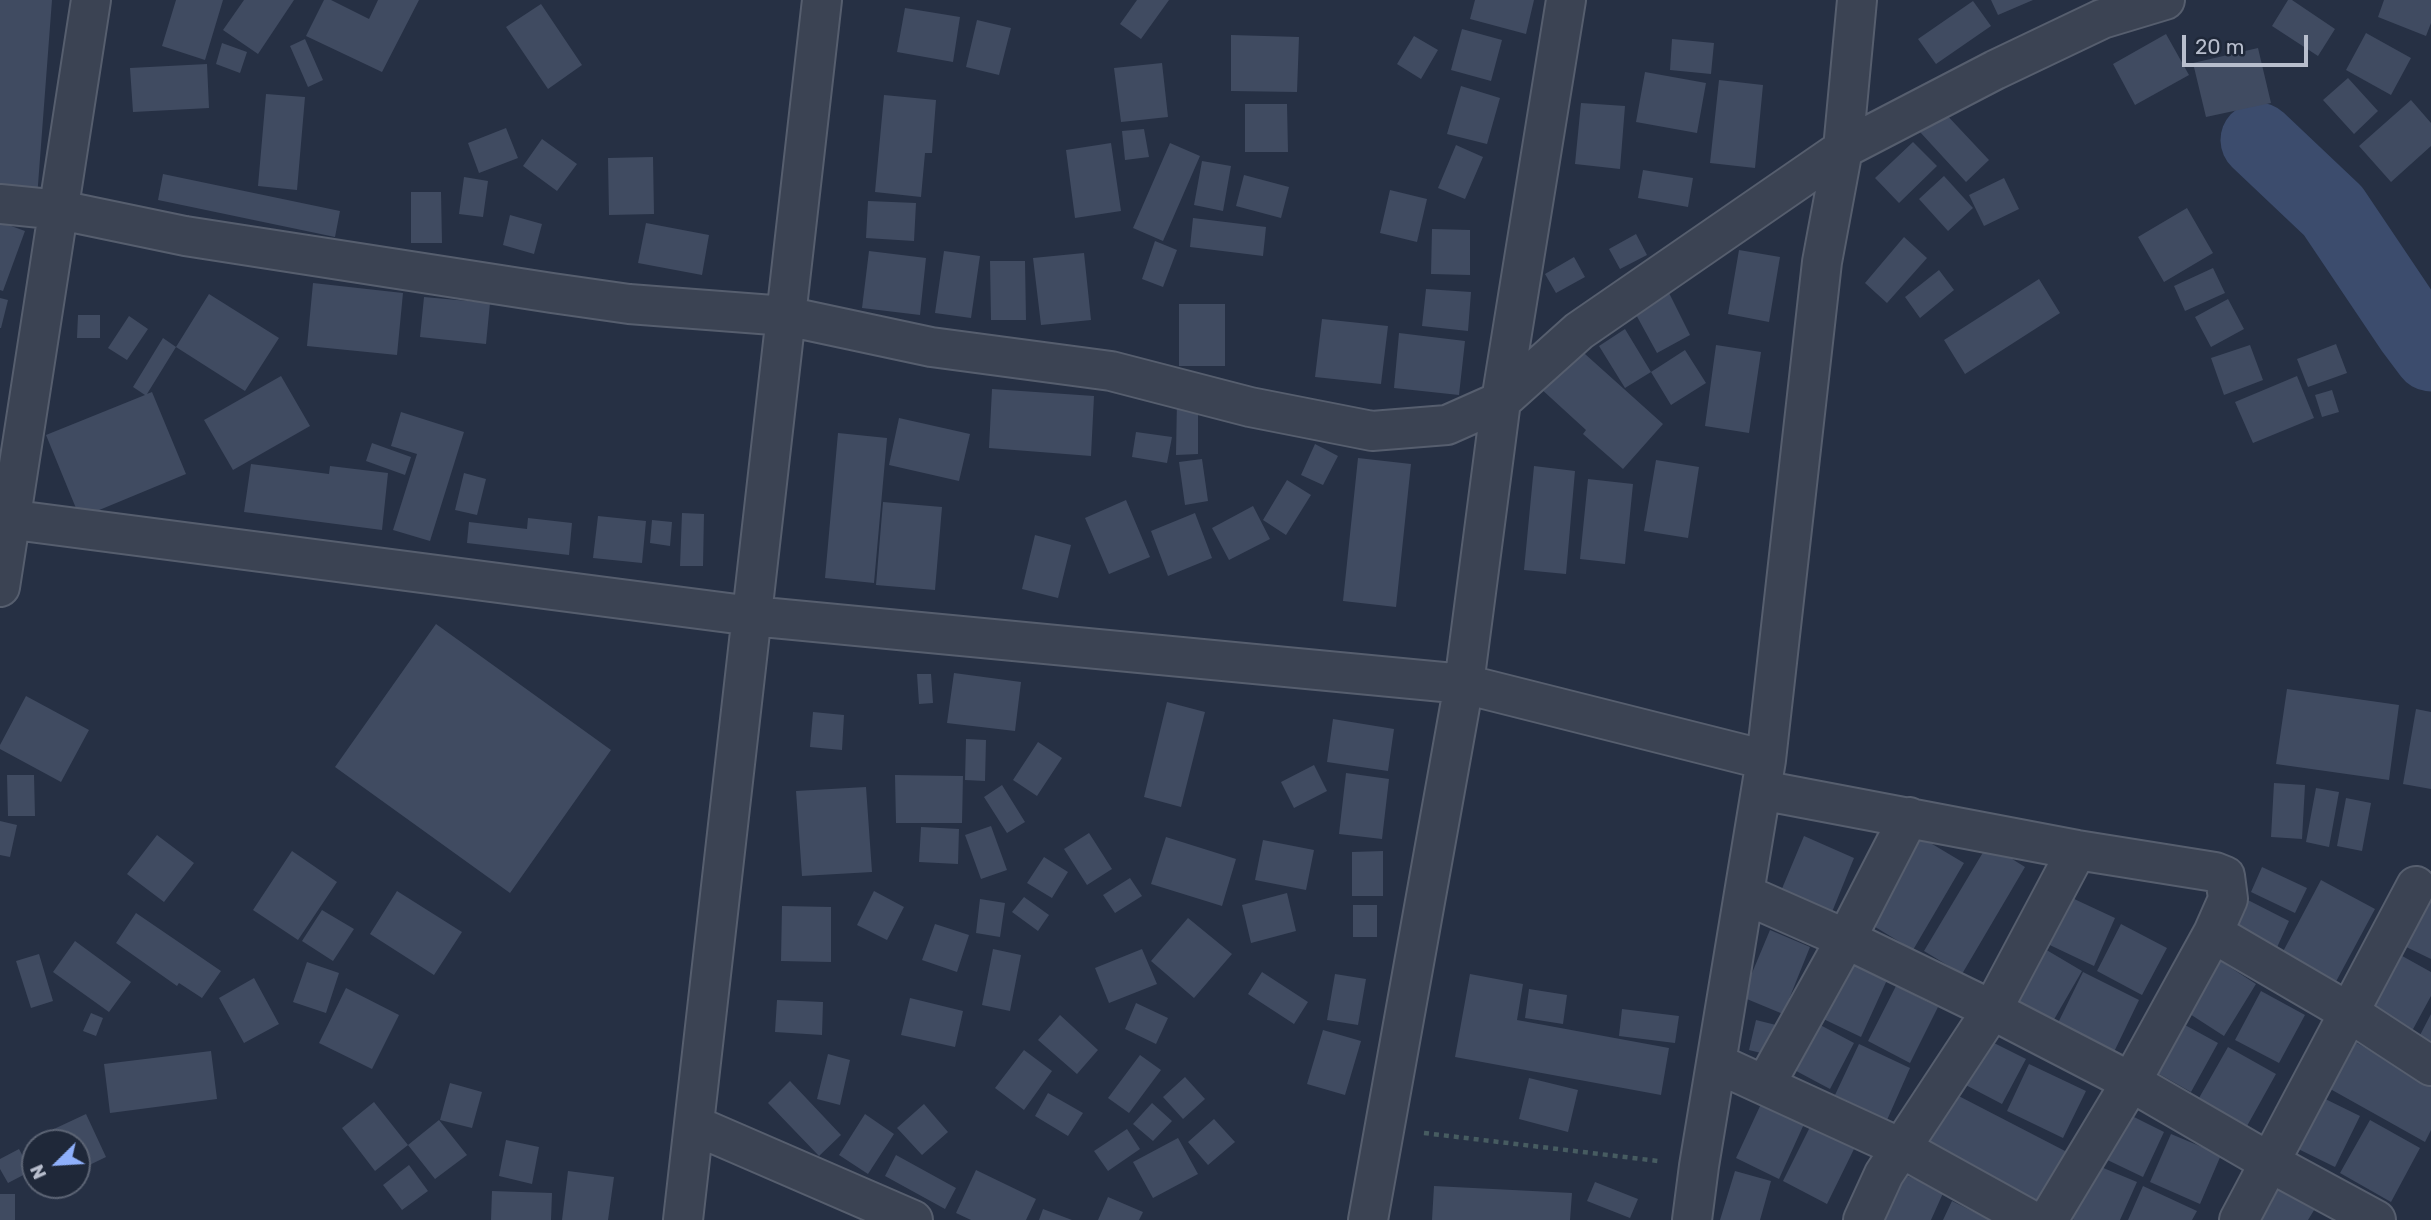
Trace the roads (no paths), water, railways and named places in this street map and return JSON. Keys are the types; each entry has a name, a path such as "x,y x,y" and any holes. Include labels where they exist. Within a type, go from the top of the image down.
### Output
{"street":[{"path":"0,587 6,519 60,210 91,0"},
{"path":"683,1220 822,0"},
{"path":"1368,1220 1464,684 1501,401 1566,0"},
{"path":"1692,1220 1764,775 1822,262 1843,149 1857,0"},
{"path":"0,204 60,210 185,236 629,304 786,316 931,348 1111,371 1250,407 1372,430 1447,425 1501,401 1579,331 1843,149 1995,70 2102,19 2165,0"},
{"path":"6,519 752,616 1464,684 1909,817 2225,876 2228,899 2213,933 2131,1082 2048,1220"},
{"path":"1765,1085 1846,939 1909,817"},
{"path":"1863,1220 1884,1174 1992,1010 2077,850"},
{"path":"2239,1220 2416,886"},
{"path":"1744,894 1846,939 1992,1010 2131,1082 2376,1220"},
{"path":"2213,933 2350,1013 2431,1066"},
{"path":"1716,1063 1901,1148 2031,1220"},
{"path":"694,1125 913,1220"}],"waterway":[{"path":"2258,140 2333,211 2431,354"}]}
